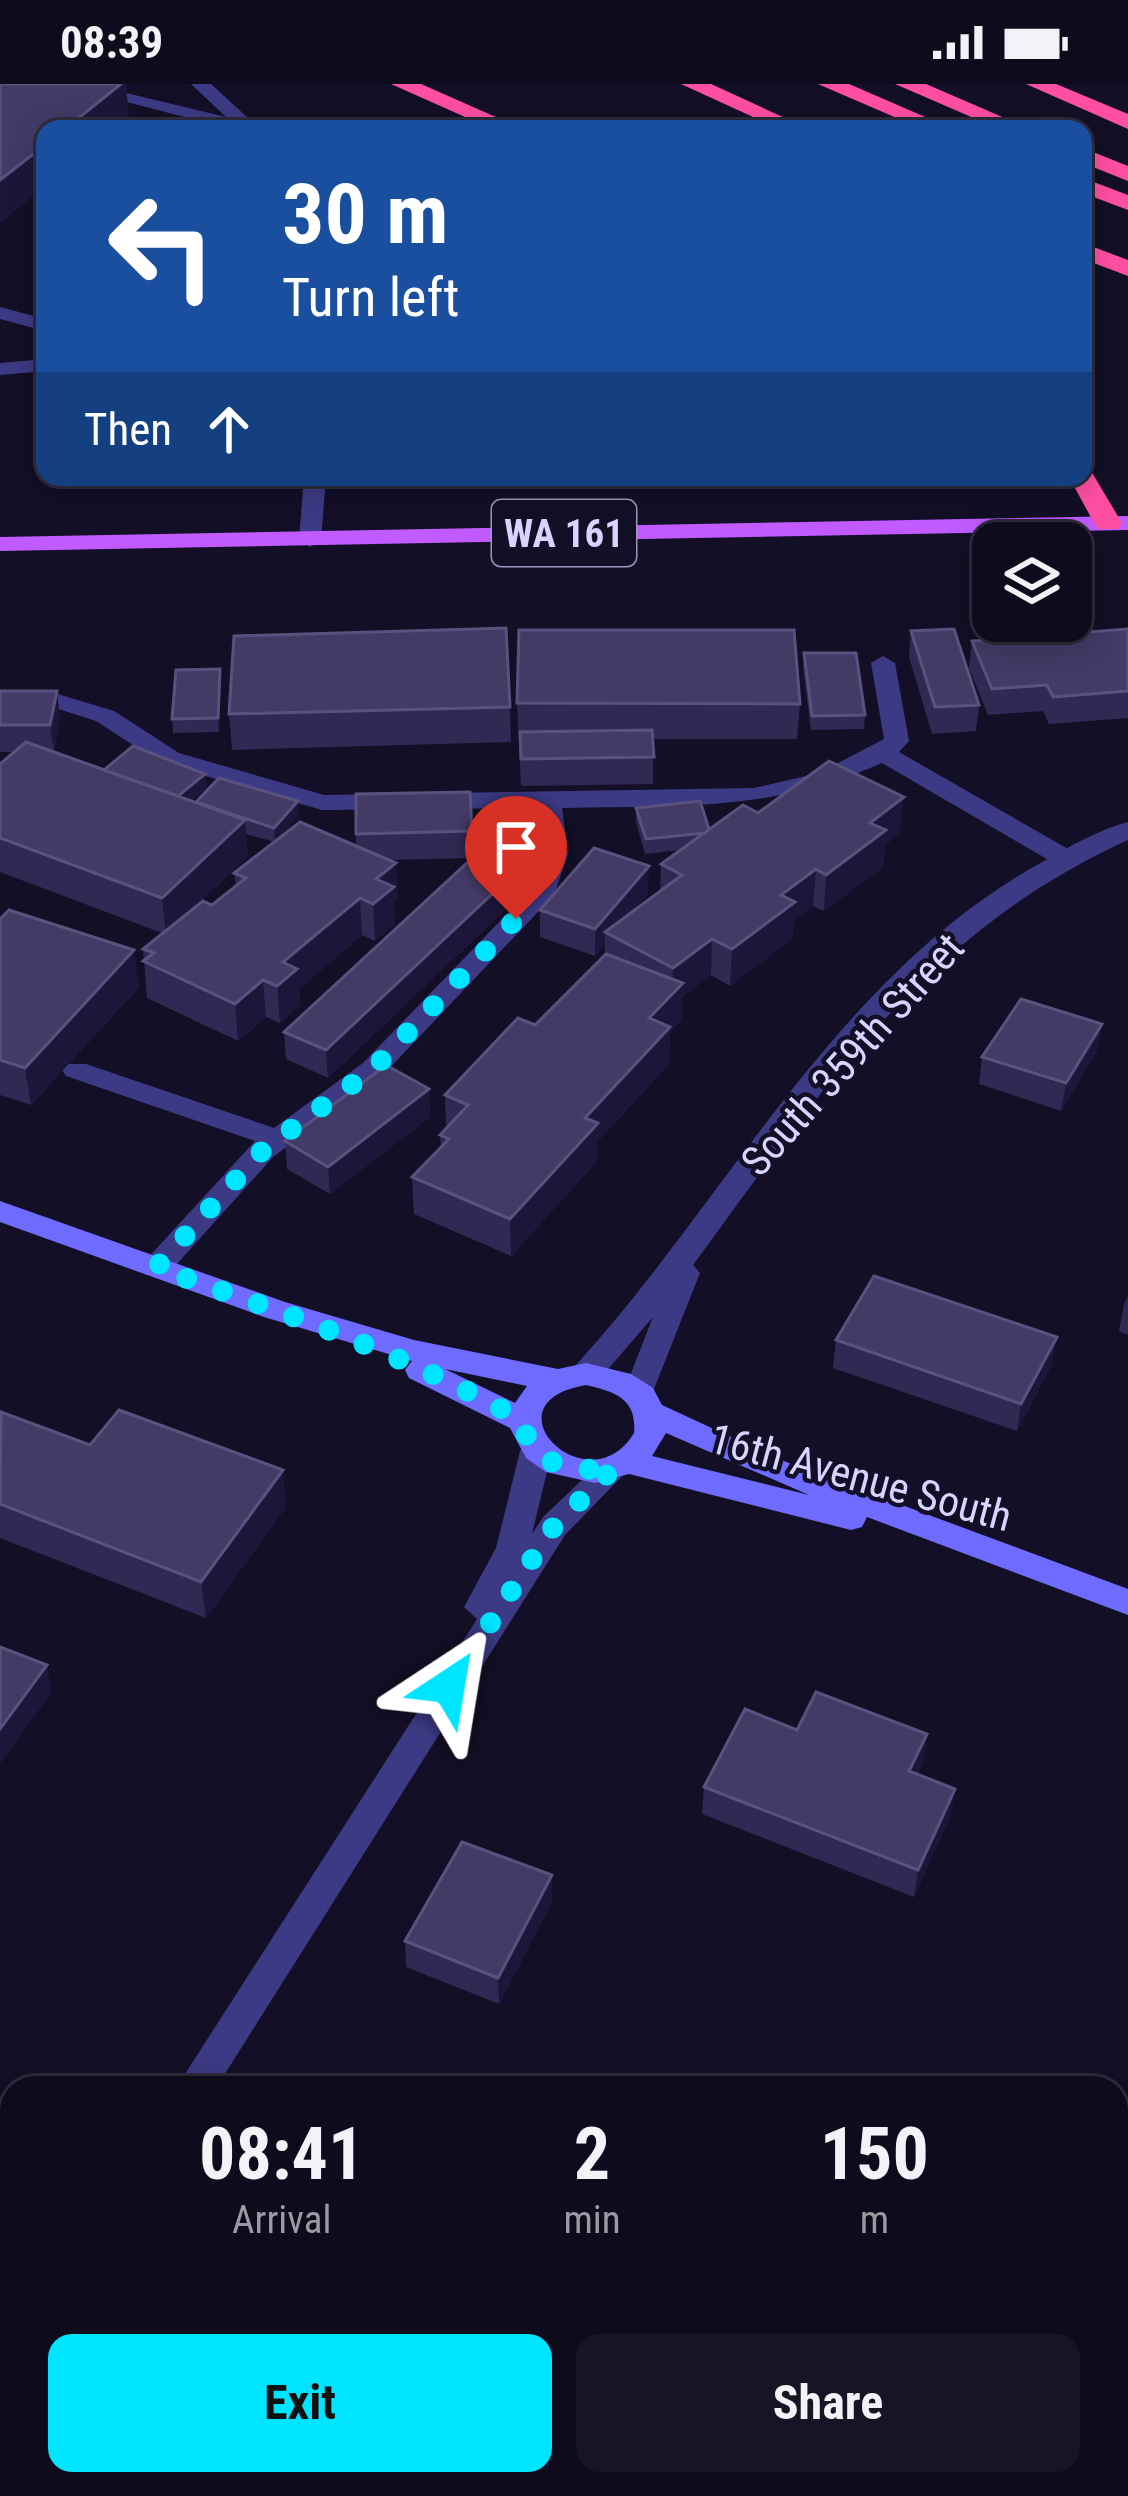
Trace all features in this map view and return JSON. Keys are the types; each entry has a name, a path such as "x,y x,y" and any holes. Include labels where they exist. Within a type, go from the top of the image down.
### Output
{"highway":[{"path":"402,84 490,120"},
{"path":"692,84 777,120"},
{"path":"830,84 920,120"},
{"path":"906,84 996,120"},
{"path":"1037,84 1128,122"},
{"path":"1092,159 1128,174"},
{"path":"1092,189 1128,203"},
{"path":"1092,254 1128,269"},
{"path":"1089,486 1118,523"}],"main road":[{"name":"WA 161","path":"0,544 1118,523"}],"street":[{"path":"66,84 213,120"},
{"path":"200,84 240,120"},
{"path":"0,313 35,322"},
{"path":"0,369 36,366"},
{"path":"310,540 313,486"},
{"path":"0,699 50,699 105,716 170,758 322,802 754,796 829,778 884,753 896,741 884,663"},
{"path":"884,753 1066,859"},
{"path":"156,1268 278,1139 373,1069 545,889 555,854 549,801"},
{"name":"South 359th Street","path":"572,1377 641,1312 801,1097 906,983 980,912 1066,859 1128,830"},
{"path":"76,1070 278,1139"},
{"path":"0,1211 305,1319 442,1361 572,1377 605,1376 646,1402 650,1440 554,1526 203,2076"},
{"name":"South 359th Street","path":"646,1402 656,1340 710,1219"},
{"path":"305,1319 458,1387 572,1469 621,1464"},
{"path":"397,1766 512,1548 533,1397 572,1377"},
{"name":"16th Avenue South","path":"646,1402 770,1468 1128,1602"},
{"name":"16th Avenue South","path":"621,1464 769,1495 1070,1582"}],"building":[{"path":"0,84 121,84 76,120 36,120 36,152 0,180"},
{"path":"506,628 510,707 229,714 234,636"},
{"path":"954,629 979,705 935,707 911,631"},
{"path":"1128,629 1128,691 1053,697 1047,685 992,689 972,642 1092,642 1092,632"},
{"path":"519,630 794,630 800,704 517,703"},
{"path":"804,653 856,653 865,715 812,716"},
{"path":"220,669 218,718 172,719 176,670"},
{"path":"0,691 57,691 50,725 0,725"},
{"path":"652,730 654,757 521,759 520,732"},
{"path":"26,742 245,820 162,898 0,838 0,764"},
{"path":"133,746 205,774 178,796 104,770"},
{"path":"829,761 904,797 870,823 886,830 826,875 816,869 781,895 795,902 732,949 712,939 673,968 605,932 682,875 661,864 743,805 758,813"},
{"path":"219,778 298,801 274,828 196,802"},
{"path":"470,792 472,831 356,834 356,794"},
{"path":"700,801 709,829 705,833 646,839 636,808"},
{"path":"300,822 396,863 376,879 394,887 373,904 360,898 283,962 297,969 277,986 263,980 235,1004 143,961 154,953 143,949 203,901 212,905 246,878 234,873"},
{"path":"594,848 649,866 595,929 540,910"},
{"path":"481,850 522,866 326,1050 284,1032"},
{"path":"9,910 134,950 25,1068 0,1060 0,919"},
{"path":"606,954 683,983 649,1018 670,1027 585,1118 598,1123 510,1219 412,1177 449,1139 440,1135 468,1105 445,1095 518,1018 535,1025"},
{"path":"1021,999 1102,1024 1066,1083 982,1057"},
{"path":"386,1065 429,1089 328,1167 285,1141"},
{"path":"874,1276 1057,1337 1021,1404 836,1340"},
{"path":"119,1410 283,1470 201,1582 0,1504 1,1412 90,1445"},
{"path":"0,1647 47,1665 0,1729"},
{"path":"816,1692 927,1734 909,1771 955,1789 918,1870 704,1787 745,1709 797,1730"},
{"path":"462,1842 552,1875 498,1978 405,1941"}],"route":[{"path":"449,1686 554,1526 615,1467 594,1471 552,1462 527,1437 524,1421 458,1387 305,1319 156,1268 263,1150 373,1069 516,919"}]}
